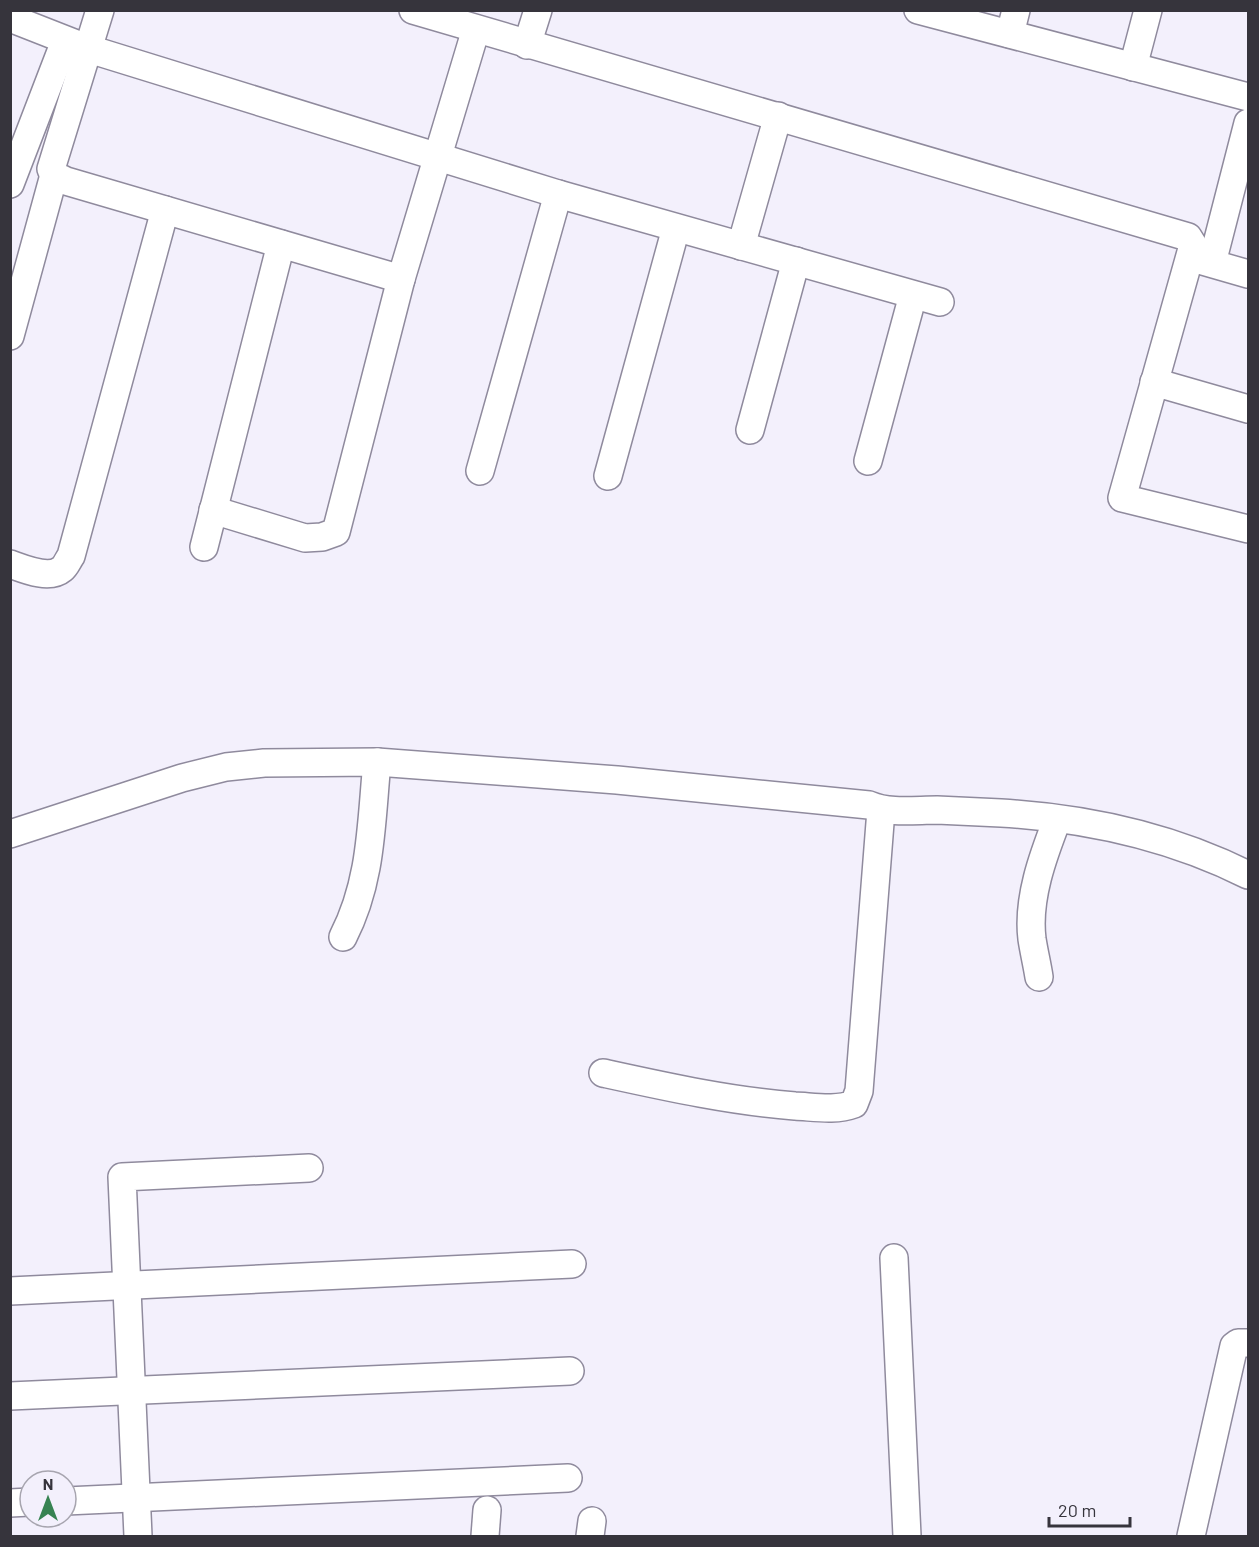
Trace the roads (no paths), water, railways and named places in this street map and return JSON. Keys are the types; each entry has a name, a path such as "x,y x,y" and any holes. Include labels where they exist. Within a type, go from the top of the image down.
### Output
{"street":[{"path":"10,184 77,45 100,10"},
{"path":"413,10 1188,237 1201,260 1248,274"},
{"path":"527,45 538,10"},
{"path":"918,10 1013,22 1133,68 1248,97"},
{"path":"1133,68 1148,10"},
{"path":"10,18 77,45 558,194 940,302"},
{"path":"213,510 305,538 322,537 336,532 401,279 476,29"},
{"path":"10,336 54,176 51,169 77,45"},
{"path":"741,246 778,116"},
{"path":"1248,123 1245,151 1154,382 1122,498 1248,529"},
{"path":"54,176 401,279"},
{"path":"480,471 558,194"},
{"path":"10,564 34,572 53,573 62,569 71,556 165,210"},
{"path":"608,476 676,228"},
{"path":"204,547 281,244"},
{"path":"750,430 796,261"},
{"path":"868,461 913,295"},
{"path":"1154,382 1248,409"},
{"path":"343,937 352,920 365,881 376,762"},
{"path":"10,834 154,786 226,767 264,763 376,762 699,787 869,805 881,810 1037,816 1095,825 1177,844 1248,875"},
{"path":"603,1073 759,1103 840,1109 854,1104 859,1091 881,810"},
{"path":"1039,977 1032,937 1034,896 1043,856 1057,820"},
{"path":"138,1536 122,1177 309,1168"},
{"path":"894,1258 908,1536"},
{"path":"10,1291 572,1264"},
{"path":"1191,1536 1234,1346 1239,1343 1248,1343"},
{"path":"10,1396 570,1371"},
{"path":"78,1500 568,1478"},
{"path":"485,1536 487,1510"}]}
